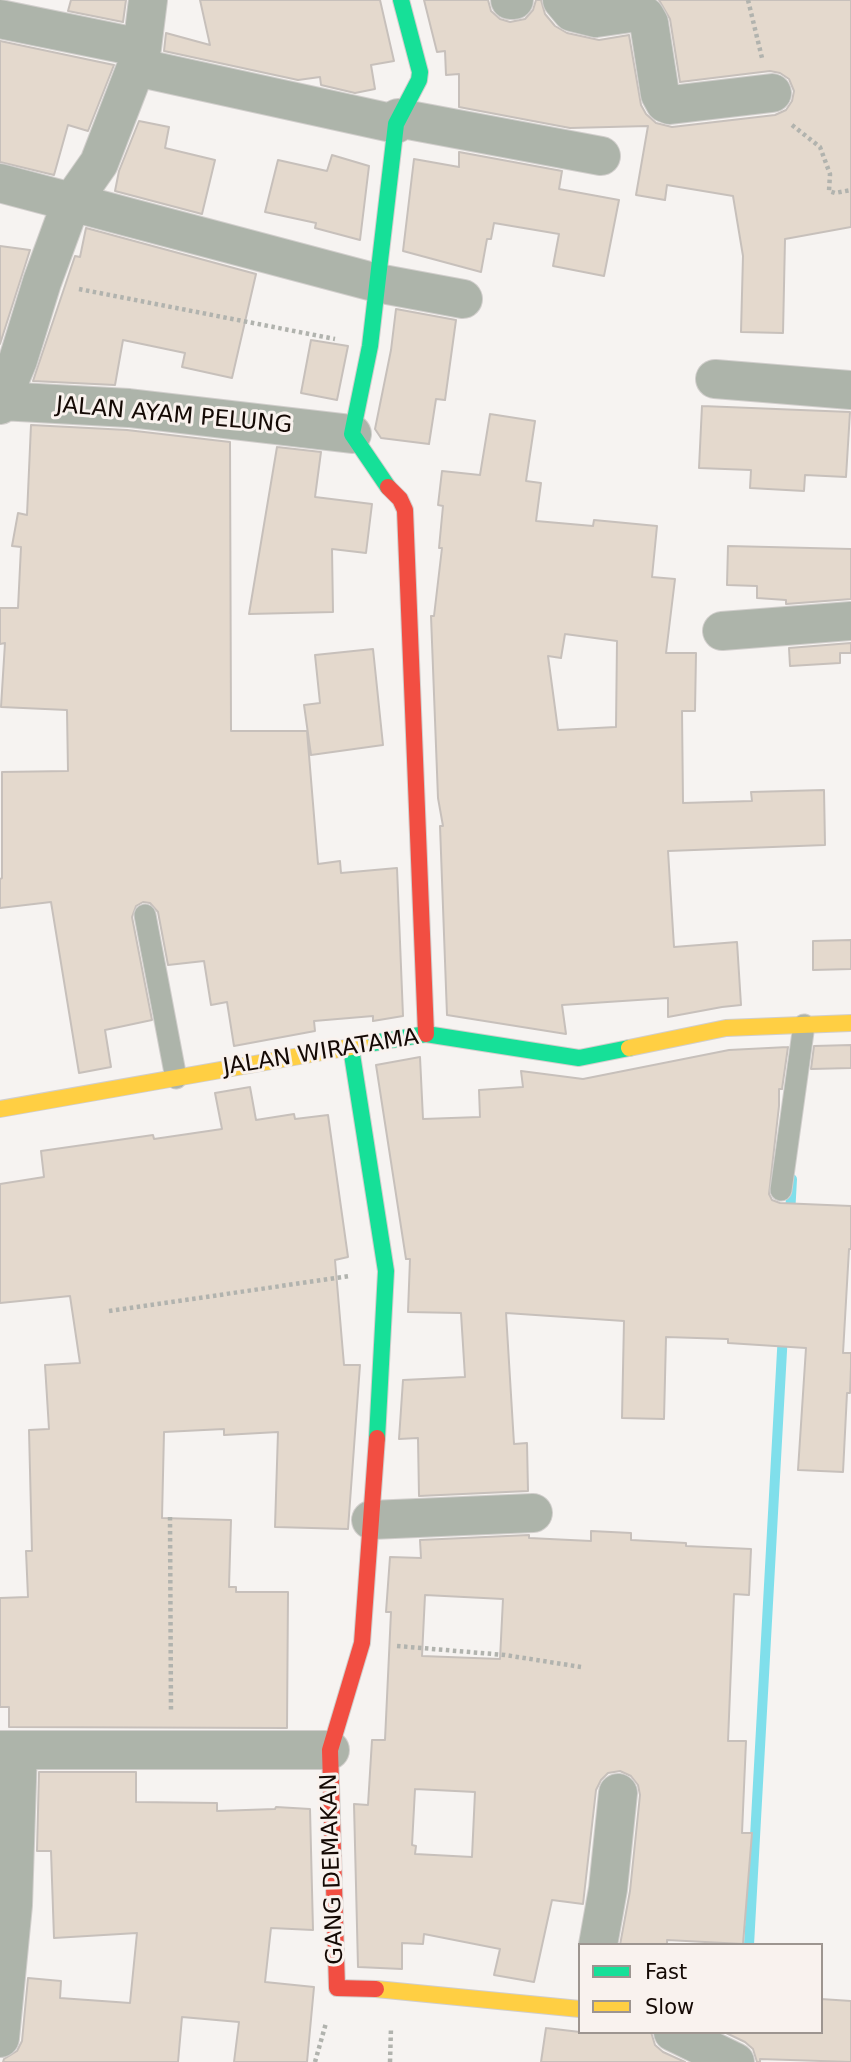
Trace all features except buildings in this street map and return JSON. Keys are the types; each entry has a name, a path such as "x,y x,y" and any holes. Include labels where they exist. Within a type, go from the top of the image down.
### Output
{"street":[{"path":"0,403 18,360 42,282 71,203 99,163 139,57 148,0"},
{"path":"401,0 420,72 416,88 397,121 370,346 352,434 391,491 400,499 405,510 426,1034"},
{"path":"562,0 572,12 596,18 638,12 645,16 649,23 660,94 665,103 670,105 772,93"},
{"path":"0,19 139,57 397,121 601,156"},
{"path":"0,183 377,284 463,299"},
{"path":"715,379 851,390"},
{"name":"JALAN AYAM PELUNG","path":"0,403 129,408 352,434"},
{"path":"722,631 851,621"},
{"name":"JALAN WIRATAMA","path":"0,1109 426,1034 579,1058 726,1028 851,1023"},
{"name":"GANG DEMAKAN","path":"351,1048 386,1271 384,1339 362,1643 330,1751 337,1988 390,1990 578,2009"},
{"path":"371,1520 533,1513"},
{"path":"0,2038 13,1905 9,1750 330,1751"},
{"path":"598,1943 608,1889 618,1793"},
{"path":"677,2034 735,2062"}],"lane":[{"path":"145,915 176,1078"},
{"path":"781,1190 804,1025"}],"path":[{"path":"42,282 207,312 370,346"},
{"path":"109,1311 386,1271"},
{"path":"170,1517 172,1749"},
{"path":"362,1643 506,1655 581,1667"}],"waterway":[{"path":"790,1215 792,1179"},
{"path":"749,1943 783,1333"}],"traffic: fast":[{"path":"388,487 352,434 370,346 396,124 419,80 420,72 401,0"},
{"path":"362,1045 426,1034 579,1058 629,1048"},
{"path":"351,1048 386,1271 377,1438"}],"traffic: slow":[{"path":"629,1048 726,1028 851,1023"},
{"path":"0,1109 362,1045"},
{"path":"376,1989 578,2009"}],"traffic: jam":[{"path":"388,487 400,499 405,510 426,1034"},
{"path":"376,1989 337,1988 330,1750 362,1643 377,1438"}]}
